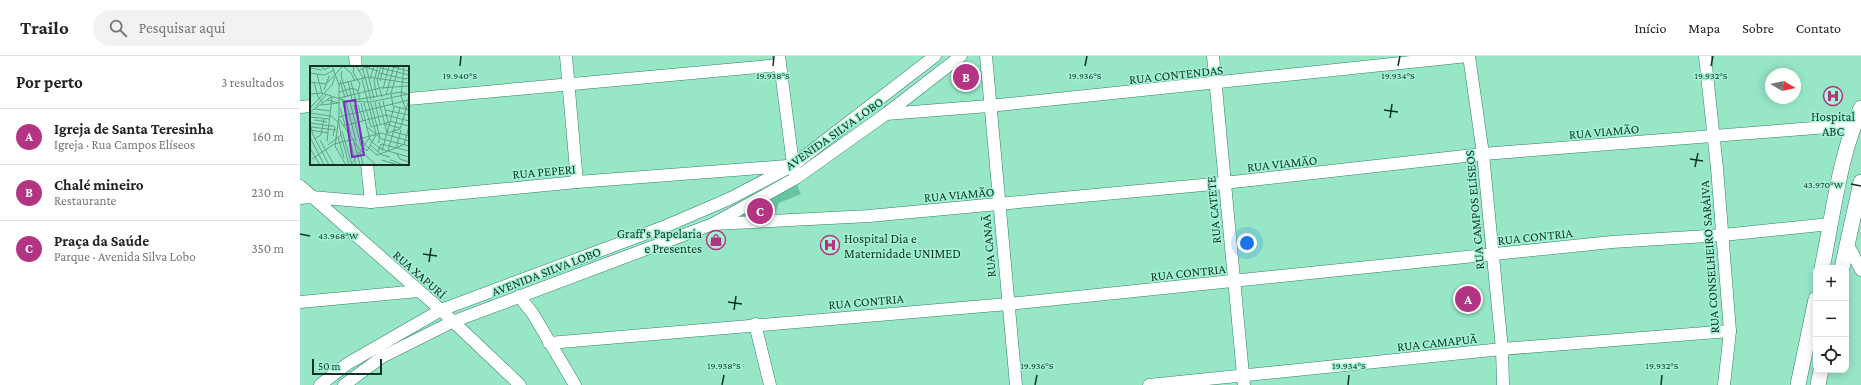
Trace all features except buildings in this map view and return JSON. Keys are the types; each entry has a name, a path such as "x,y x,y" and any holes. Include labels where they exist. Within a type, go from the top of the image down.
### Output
{"main road":[{"path":"1823,265 1830,224 1853,125 1861,108"},
{"path":"1843,265 1847,243 1856,221 1861,182"},
{"path":"1798,385 1816,301"},
{"path":"1818,385 1820,373"}],"street":[{"path":"355,56 356,66"},
{"path":"566,56 577,182"},
{"name":"AVENIDA SILVA LOBO","path":"320,385 347,364 441,310 666,226 729,199 792,166 935,56"},
{"name":"AVENIDA SILVA LOBO","path":"344,385 382,358 452,322 713,224 796,178 886,114 961,56"},
{"name":"RUA CANAÃ","path":"986,56 989,106 1016,385"},
{"name":"RUA CATETE","path":"1213,56 1233,282 1244,381"},
{"name":"RUA CONTENDAS","path":"886,114 989,106 1216,84 1469,56"},
{"name":"RUA CAMPOS ELÍSEOS","path":"1469,56 1483,154 1502,349 1503,385"},
{"name":"RUA CONSELHEIRO SARÁIVA","path":"1705,56 1714,135 1730,331 1724,385"},
{"path":"409,99 779,60 792,166 796,178"},
{"path":"300,107 310,106"},
{"name":"RUA VIAMÃO","path":"713,224 869,216 1224,183 1483,154 1853,125"},
{"path":"367,165 371,202"},
{"name":"RUA PEPERI","path":"306,198 371,202 577,182 792,166"},
{"name":"RUA XAPURÍ","path":"300,186 306,198 441,310 520,385"},
{"name":"RUA CONTRIA","path":"549,343 755,324 1008,304 1612,242 1723,235 1830,224"},
{"path":"1847,243 1861,270"},
{"path":"300,302 419,291"},
{"path":"519,296 533,314 575,385"},
{"path":"755,324 770,385"},
{"name":"RUA CAMAPUÃ","path":"1149,385 1244,381 1502,349 1730,331"}],"green space":[{"path":"797,185 801,194 779,203 771,223 728,220"}],"place":[{"name":"Chalé mineiro","path":"966,77"},
{"name":"Hospital ABC","path":"1833,96"},
{"name":"Praça da Saúde","path":"760,211"},
{"name":"Graff's Papelaria e Presentes","path":"716,240"},
{"name":"Hospital Dia e Maternidade UNIMED","path":"830,245"},
{"name":"Igreja de Santa Teresinha","path":"1468,299"}]}
